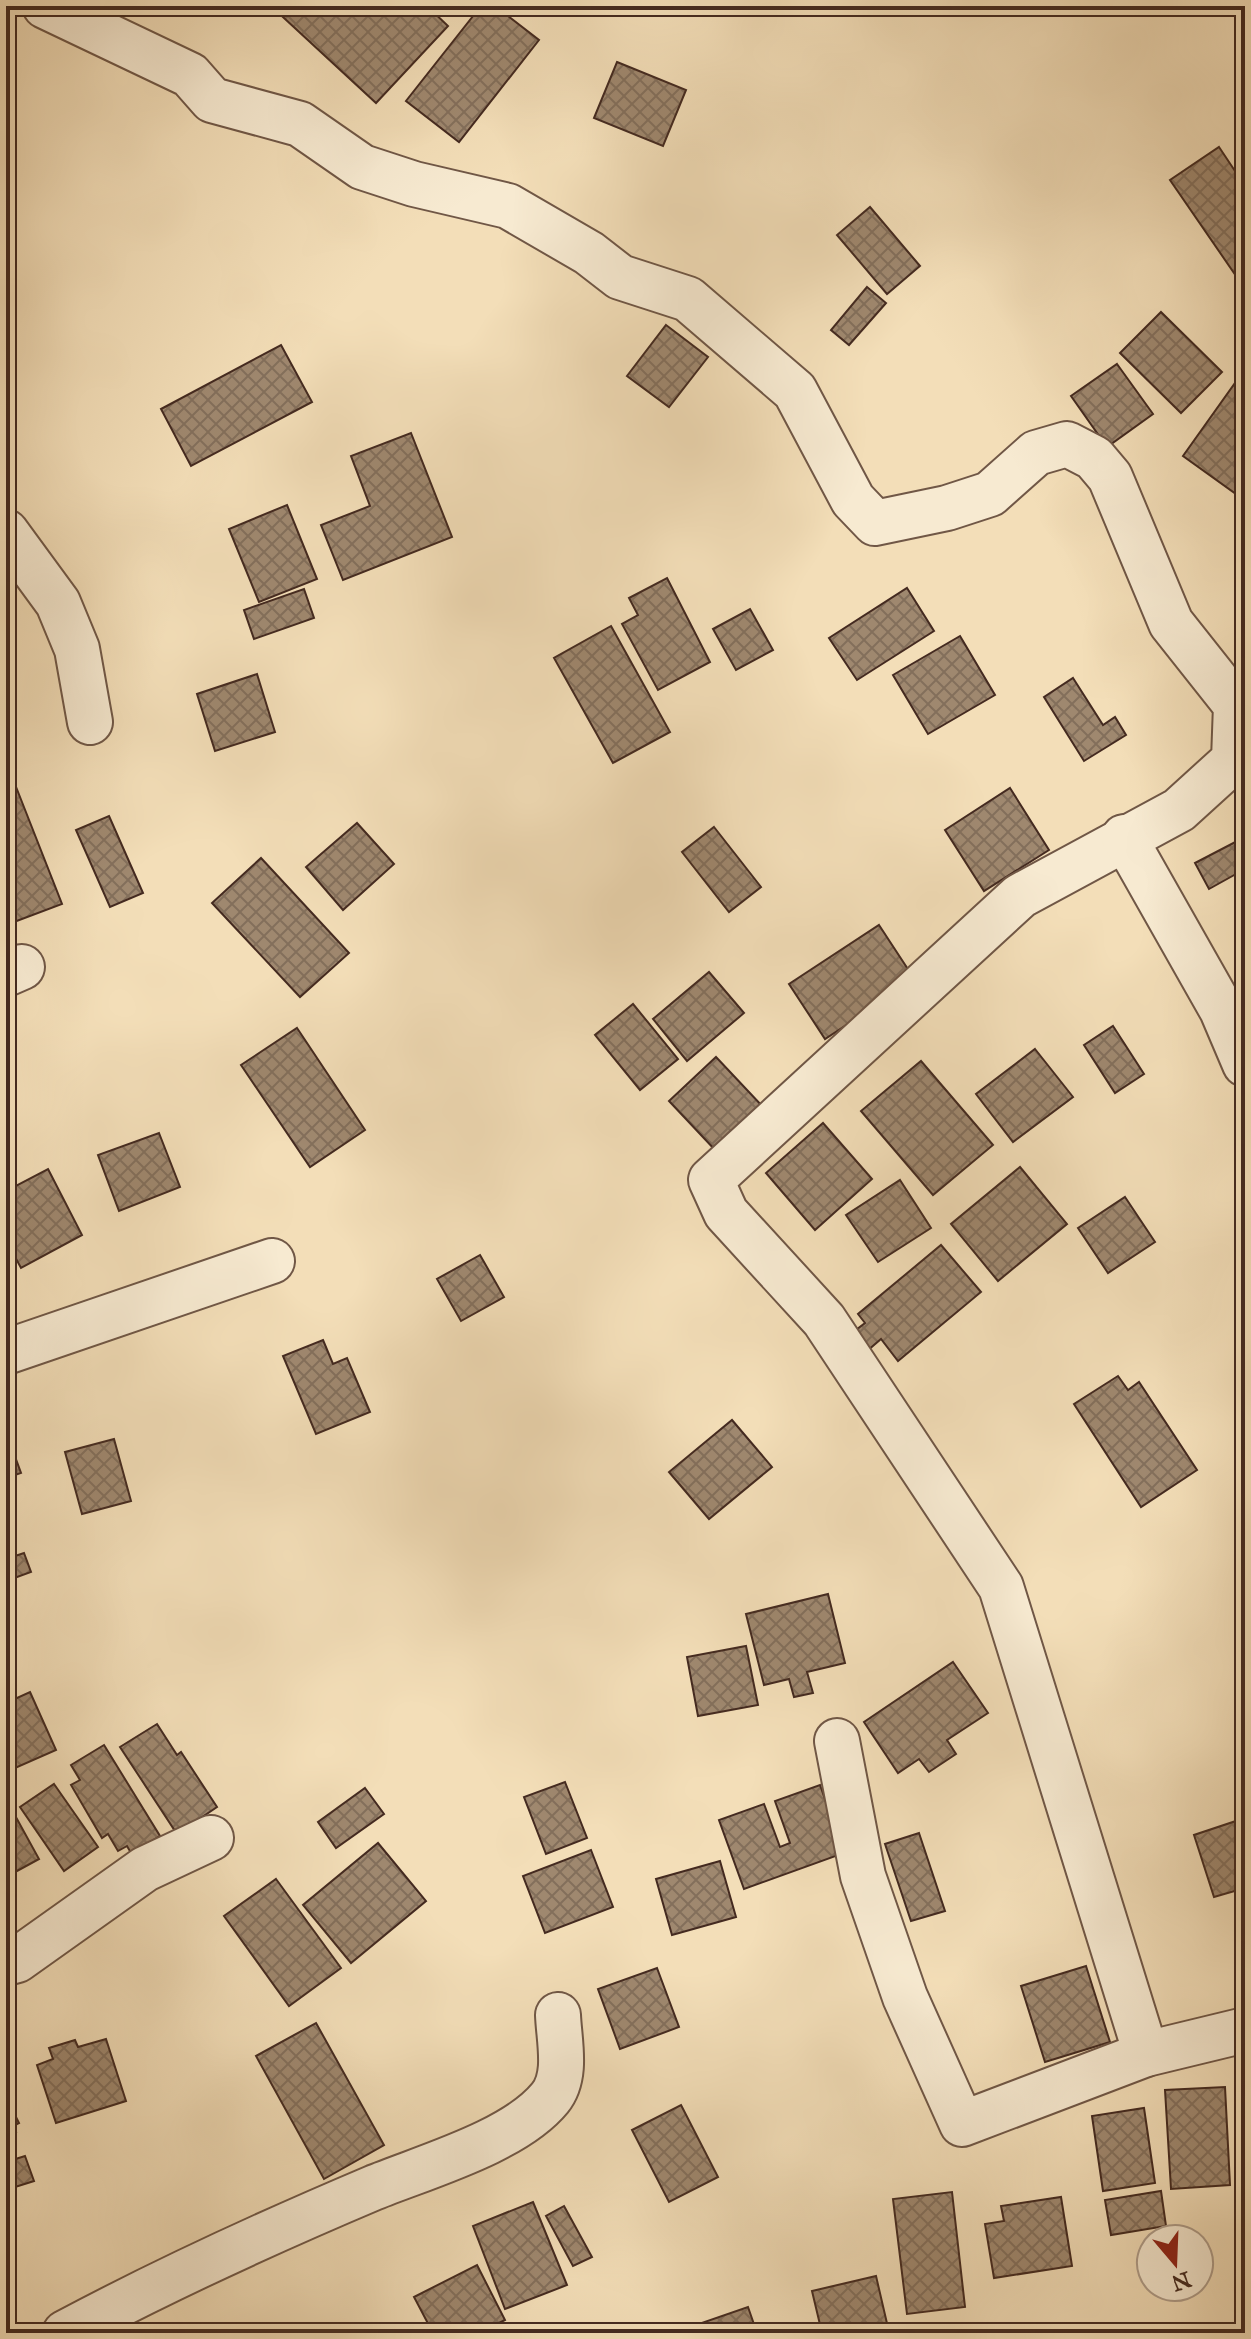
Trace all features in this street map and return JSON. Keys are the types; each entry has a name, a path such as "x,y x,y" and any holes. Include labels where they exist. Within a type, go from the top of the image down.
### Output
{"street":[{"path":"45,6 190,75 212,100 300,124 362,167 414,184 508,206 589,253 620,277 688,299 795,391 853,500 875,523 947,508 990,494 1036,453 1067,444 1094,458 1110,477 1171,623 1241,706 1234,760 1179,810 1124,837 1020,896 711,1180 726,1213 824,1320 1001,1587 1146,2054"},
{"path":"6,532 58,603 77,649 90,722"},
{"path":"1124,837 1222,1010 1245,1064"},
{"path":"6,1352 272,1261"},
{"path":"837,1741 863,1876 905,1997 962,2124 1146,2054 1245,2030"},
{"path":"6,1963 17,1960 145,1869 211,1838"},
{"path":"65,2333 128,2300 375,2187 444,2164 530,2116 551,2097 561,2076 558,2015"}],"building":[{"path":"271,6 427,6 448,26 376,103"},
{"path":"481,6 495,6 539,40 459,142 406,101"},
{"path":"617,62 686,90 663,146 594,118"},
{"path":"1219,147 1245,186 1245,289 1170,180"},
{"path":"870,207 920,266 887,294 837,235"},
{"path":"867,287 886,303 849,345 831,330"},
{"path":"1161,312 1222,372 1181,413 1120,353"},
{"path":"666,325 708,357 669,407 627,376"},
{"path":"281,345 312,402 191,466 161,409"},
{"path":"1117,364 1153,414 1107,447 1071,396"},
{"path":"1235,383 1245,391 1245,481 1236,494 1183,456"},
{"path":"411,433 452,537 343,580 321,525 370,506 351,456"},
{"path":"287,505 317,579 259,602 229,529"},
{"path":"667,578 710,662 658,690 622,624 638,615 629,598"},
{"path":"907,588 934,631 857,680 829,638"},
{"path":"304,589 314,618 254,639 244,610"},
{"path":"750,609 773,650 736,670 713,629"},
{"path":"611,626 670,732 613,763 554,658"},
{"path":"960,636 995,695 928,734 893,675"},
{"path":"257,674 275,732 215,751 197,694"},
{"path":"1073,678 1103,725 1115,717 1126,735 1084,761 1044,697"},
{"path":"9,769 62,904 6,925 6,771"},
{"path":"1010,788 1049,850 984,891 945,830"},
{"path":"109,816 143,893 110,907 76,830"},
{"path":"357,823 394,864 343,910 306,867"},
{"path":"714,827 761,887 729,912 682,852"},
{"path":"1245,837 1245,869 1209,889 1195,863"},
{"path":"261,858 349,953 300,997 212,903"},
{"path":"879,925 915,980 825,1039 789,984"},
{"path":"709,972 744,1013 687,1061 653,1019"},
{"path":"633,1004 678,1059 640,1090 595,1035"},
{"path":"1113,1026 1144,1074 1115,1093 1084,1045"},
{"path":"297,1028 365,1130 310,1167 241,1065"},
{"path":"1035,1049 1073,1097 1013,1142 976,1094"},
{"path":"716,1057 764,1108 717,1152 669,1101"},
{"path":"921,1061 993,1145 933,1195 861,1111"},
{"path":"823,1123 872,1179 815,1230 766,1173"},
{"path":"159,1133 180,1187 119,1211 98,1155"},
{"path":"1020,1167 1067,1224 998,1281 951,1224"},
{"path":"48,1169 82,1235 21,1268 6,1240 6,1191"},
{"path":"900,1180 931,1228 878,1262 846,1215"},
{"path":"1125,1197 1155,1242 1108,1273 1078,1228"},
{"path":"941,1245 981,1292 898,1361 881,1339 867,1351 852,1333 865,1323 858,1314"},
{"path":"480,1255 504,1297 461,1321 437,1279"},
{"path":"323,1340 333,1364 347,1358 370,1412 316,1434 283,1356"},
{"path":"1118,1376 1128,1390 1139,1382 1197,1470 1141,1507 1074,1404"},
{"path":"732,1420 772,1467 709,1519 669,1472"},
{"path":"6,1432 21,1473 6,1478"},
{"path":"114,1439 131,1501 82,1514 65,1452"},
{"path":"24,1553 31,1572 6,1581 6,1559"},
{"path":"828,1594 845,1663 807,1672 813,1693 794,1697 789,1679 764,1685 746,1614"},
{"path":"746,1646 758,1705 698,1716 687,1657"},
{"path":"953,1662 988,1713 947,1740 956,1754 929,1772 919,1759 898,1773 864,1722"},
{"path":"30,1692 56,1750 6,1772 6,1703"},
{"path":"157,1724 177,1755 181,1752 217,1807 177,1834 120,1747"},
{"path":"104,1745 160,1836 131,1853 127,1846 118,1851 108,1834 102,1838 71,1785 80,1780 71,1765"},
{"path":"565,1782 587,1838 546,1854 524,1797"},
{"path":"54,1784 98,1847 64,1871 20,1807"},
{"path":"820,1785 844,1853 744,1889 719,1820 764,1804 780,1847 790,1843 775,1801"},
{"path":"365,1788 384,1814 336,1848 318,1822"},
{"path":"6,1799 39,1859 6,1877"},
{"path":"1245,1818 1245,1888 1214,1897 1194,1835"},
{"path":"919,1833 945,1911 911,1921 885,1844"},
{"path":"378,1843 426,1901 351,1963 303,1905"},
{"path":"591,1850 613,1907 545,1933 523,1876"},
{"path":"720,1861 736,1917 672,1935 656,1879"},
{"path":"276,1879 341,1968 289,2006 224,1916"},
{"path":"1086,1966 1110,2042 1045,2062 1021,1986"},
{"path":"657,1968 679,2027 620,2049 598,1989"},
{"path":"316,2023 384,2145 324,2179 256,2056"},
{"path":"106,2039 126,2101 56,2123 37,2065 53,2059 49,2048 75,2040 78,2047"},
{"path":"1225,2087 1230,2185 1171,2189 1165,2090"},
{"path":"6,2097 19,2123 13,2126 16,2132 6,2137"},
{"path":"681,2105 718,2177 669,2202 632,2130"},
{"path":"1144,2108 1155,2183 1103,2191 1092,2116"},
{"path":"25,2156 34,2181 12,2188 6,2162"},
{"path":"1161,2191 1166,2223 1135,2223 1135,2231 1111,2235 1105,2200"},
{"path":"952,2192 965,2307 907,2314 893,2199"},
{"path":"1061,2197 1072,2266 994,2278 985,2224 1004,2221 1001,2206"},
{"path":"533,2202 567,2285 505,2309 473,2226"},
{"path":"564,2206 592,2257 573,2266 546,2216"},
{"path":"477,2265 505,2320 479,2333 433,2333 414,2297"},
{"path":"876,2276 889,2332 822,2333 812,2291"},
{"path":"748,2307 757,2333 689,2333 687,2328"}]}
